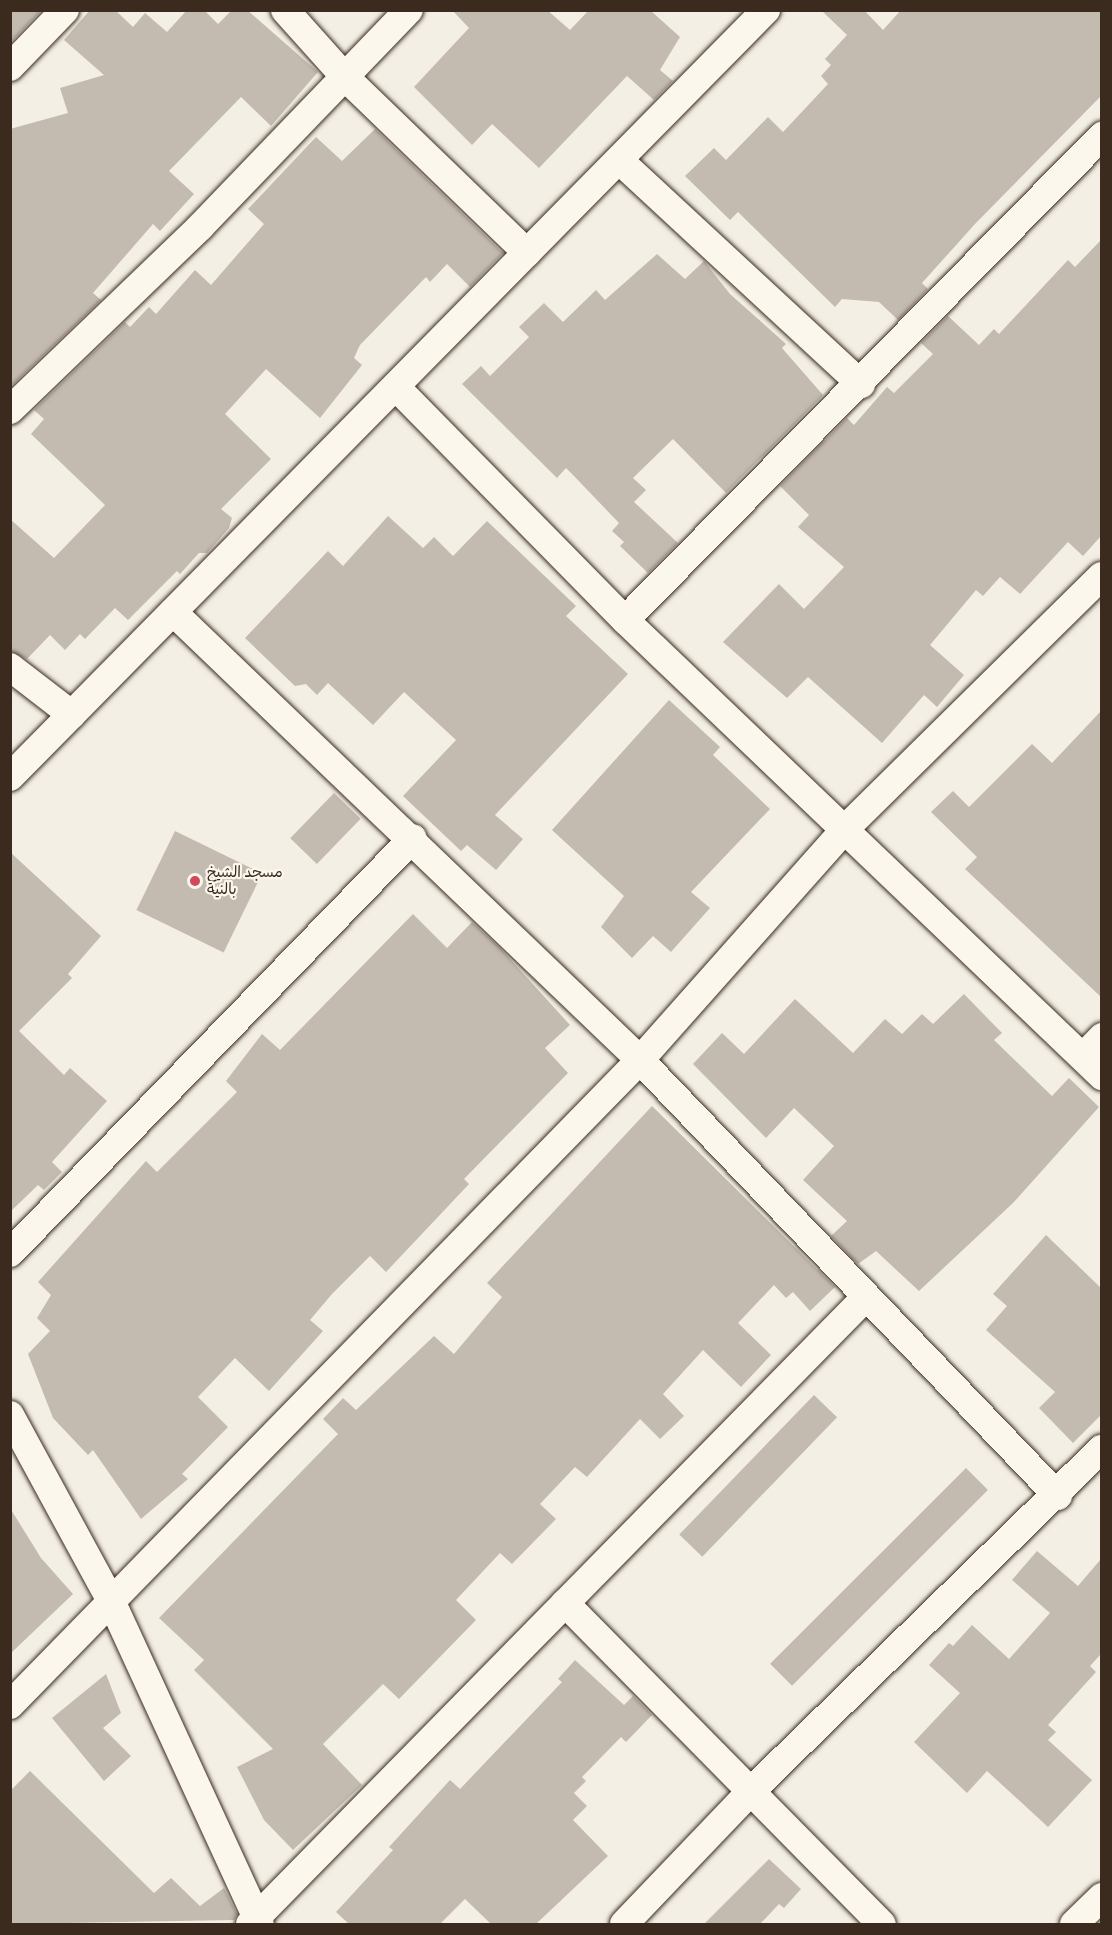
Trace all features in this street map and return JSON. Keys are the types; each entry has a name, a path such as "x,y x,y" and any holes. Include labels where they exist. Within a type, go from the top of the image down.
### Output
{"street":[{"path":"10,67 65,10"},
{"path":"285,10 345,77 527,253"},
{"path":"10,410 345,77 409,10"},
{"path":"10,777 766,10"},
{"path":"625,620 861,384 1101,136"},
{"path":"619,160 861,384"},
{"path":"396,387 625,620 843,831 1095,1057"},
{"path":"10,1705 113,1605 640,1060 843,831 1101,576"},
{"path":"173,612 413,838 640,1060 865,1298 1058,1497"},
{"path":"10,667 72,715"},
{"path":"10,1253 413,838"},
{"path":"10,1415 113,1605 255,1922 865,1298"},
{"path":"624,1924 751,1791 1058,1497 1101,1449"},
{"path":"565,1603 882,1924"},
{"path":"1074,1924 1101,1897"}],"building":[{"path":"10,10 42,10 10,43"},
{"path":"90,10 115,10 133,27 145,13 167,32 187,10 204,10 218,24 232,10 247,10 318,72 271,126 241,97 169,171 194,194 160,231 153,224 93,293 101,300 10,387 10,129 68,113 60,88 104,75 64,40"},
{"path":"452,10 547,10 570,30 589,10 650,10 680,37 660,70 673,81 654,100 627,76 539,168 492,124 472,145 414,87 469,28"},
{"path":"821,10 864,10 883,30 901,10 1101,10 1101,96 975,224 922,283 928,289 898,320 879,302 842,299 835,307 738,212 730,220 685,176 714,148 726,160 768,117 783,132 828,84 821,76 831,65 825,59 847,35"},
{"path":"375,129 503,253 470,287 447,264 430,282 426,277 360,345 354,358 362,365 320,418 266,369 225,414 271,459 221,509 232,518 229,528 207,553 199,553 180,574 177,571 128,620 115,608 85,639 80,634 65,650 50,635 27,659 10,651 10,519 54,558 105,505 31,434 44,419 34,410 125,322 130,327 149,307 156,314 195,270 211,285 264,224 248,209 316,137 342,161"},
{"path":"1101,240 1101,536 1083,556 1068,542 1020,594 1000,577 983,596 976,590 930,645 964,675 937,707 924,695 882,743 808,677 787,698 723,642 779,584 804,609 844,567 798,527 809,515 780,486 847,418 854,425 887,387 894,393 933,354 921,343 948,316 979,345 994,329 999,334 1068,260 1075,267"},
{"path":"657,254 685,279 704,261 730,294 786,344 782,348 823,395 726,493 673,439 633,478 646,490 634,502 678,543 648,573 620,546 624,542 612,531 619,523 574,476 566,468 557,478 462,384 481,366 490,376 529,337 519,327 544,303 563,322 596,290 605,300"},
{"path":"388,516 423,548 434,537 453,556 487,521 576,606 566,616 628,674 495,815 523,839 496,870 467,845 461,851 403,796 456,740 404,692 373,725 328,683 317,695 306,684 295,686 245,638 328,551 343,566"},
{"path":"669,700 720,747 713,755 770,809 691,892 710,908 671,952 653,936 632,958 601,927 624,896 552,830"},
{"path":"1101,711 1101,997 965,869 977,857 931,812 953,791 969,807 1032,744 1052,763"},
{"path":"334,793 361,819 317,864 290,838"},
{"path":"175,831 262,874 224,953 136,910"},
{"path":"10,852 101,936 68,974 72,978 19,1031 64,1075 70,1068 107,1101 52,1162 62,1172 44,1190 38,1185 10,1212"},
{"path":"413,914 447,948 472,922 500,948 570,1025 545,1048 568,1073 464,1179 469,1184 386,1272 370,1256 332,1294 310,1320 323,1331 269,1391 235,1358 198,1397 228,1427 182,1474 188,1479 141,1519 93,1450 88,1455 53,1418 28,1354 50,1331 37,1318 51,1295 38,1282 146,1161 157,1172 237,1092 226,1081 262,1034 280,1050"},
{"path":"964,994 1002,1033 994,1040 1052,1096 1069,1078 1099,1107 1013,1203 919,1291 876,1251 858,1264 831,1236 847,1221 803,1180 834,1146 794,1108 766,1138 693,1064 722,1033 744,1054 795,999 853,1053 885,1019 902,1034 922,1014 933,1024"},
{"path":"652,1106 835,1287 810,1311 793,1292 786,1298 774,1285 738,1323 771,1355 741,1387 703,1350 663,1394 684,1416 660,1439 640,1419 587,1477 575,1467 540,1504 556,1519 512,1564 500,1553 456,1600 476,1620 399,1699 383,1684 323,1744 362,1785 293,1850 264,1820 237,1767 273,1749 194,1670 204,1660 159,1618 338,1434 323,1419 343,1398 356,1410 434,1336 454,1354 502,1297 487,1283"},
{"path":"1046,1235 1101,1288 1101,1415 1073,1443 1039,1408 1055,1392 986,1330 1007,1306 993,1294"},
{"path":"814,1395 837,1417 702,1557 679,1535"},
{"path":"966,1468 988,1490 792,1686 770,1664"},
{"path":"10,1508 41,1558 73,1594 10,1654"},
{"path":"1037,1551 1078,1586 1101,1559 1101,1654 1090,1666 1096,1672 1048,1725 1056,1732 1048,1740 1092,1780 1048,1827 987,1771 967,1793 914,1742 960,1693 929,1665 949,1643 953,1646 972,1625 1009,1659 1050,1613 1012,1580"},
{"path":"575,1660 624,1705 633,1696 652,1715 626,1742 621,1737 582,1777 586,1781 574,1793 587,1806 573,1820 608,1856 536,1924 491,1924 465,1899 440,1924 349,1924 336,1912 393,1850 389,1847 450,1780 460,1789 562,1682 558,1679"},
{"path":"106,1674 121,1713 103,1728 131,1756 104,1781 52,1718"},
{"path":"30,1771 154,1893 171,1878 200,1906 224,1888 237,1914 234,1920 10,1924 10,1791"},
{"path":"769,1859 801,1889 784,1908 779,1904 760,1924 704,1924"}],"place":[{"name":"مسجد الشيخ بالنية","path":"195,881"}]}
